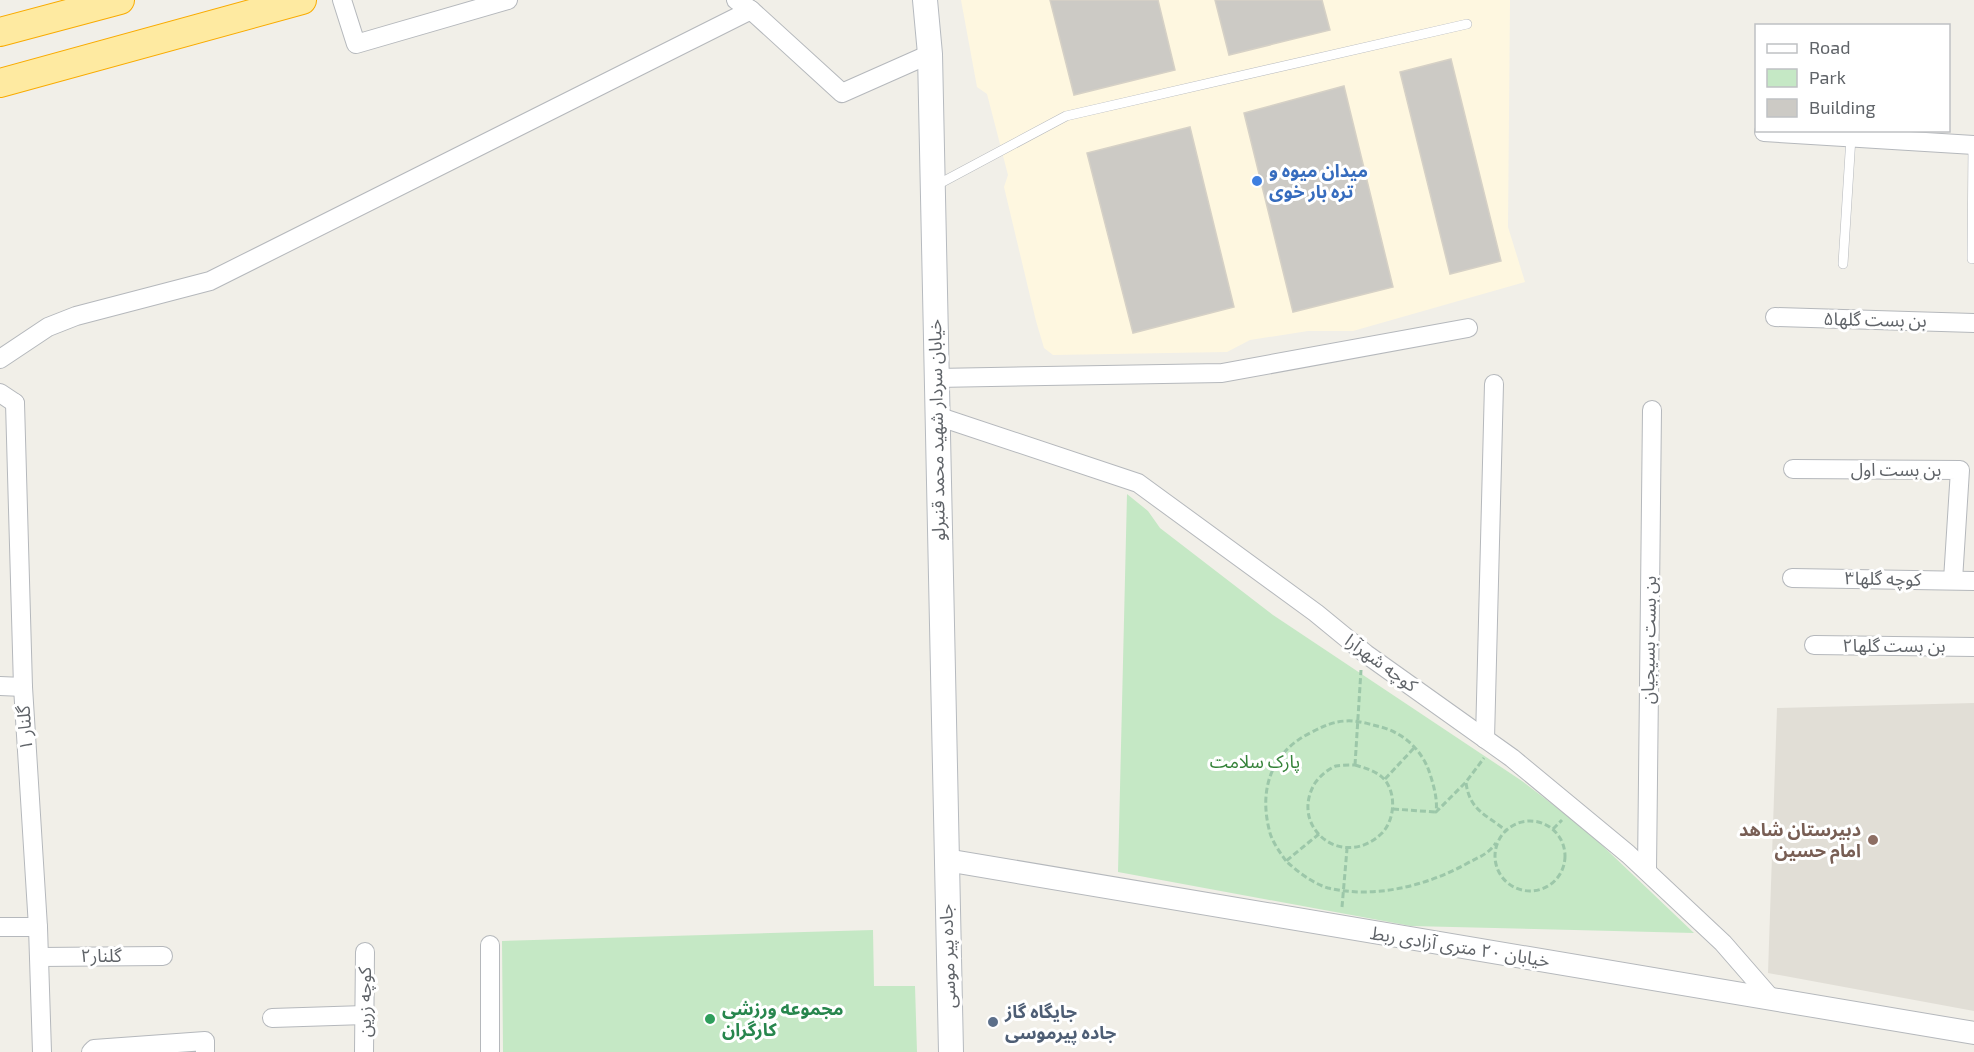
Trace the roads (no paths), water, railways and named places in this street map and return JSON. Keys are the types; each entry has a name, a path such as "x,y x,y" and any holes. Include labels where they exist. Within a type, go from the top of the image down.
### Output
{"highway":[{"path":"0,32 120,0"},
{"path":"0,83 302,0"}],"main road":[{"name":"خیابان سردار شهید محمد قنبرلو","path":"925,0 930,54 946,860"},
{"name":"جاده پیر موسی","path":"946,860 951,1052"}],"street":[{"path":"342,0 356,44 508,0"},
{"path":"0,359 48,327 76,316 210,281 743,5 842,93 930,54"},
{"path":"1764,132 1973,145"},
{"name":"بن بست گلها۵","path":"1776,317 1974,323"},
{"path":"936,378 1222,374 1468,328"},
{"path":"1490,742 1494,384"},
{"path":"0,393 15,403 0,414"},
{"name":"۱ گلنار","path":"15,403 23,687 38,927 42,1052"},
{"name":"بن بست بسیجیان","path":"1647,871 1652,410"},
{"name":"کوچه شهرآرا","path":"937,416 1138,483 1490,742 1585,818 1647,871 1723,943 1770,998"},
{"name":"بن بست اول","path":"1793,469 1960,470 1953,580"},
{"name":"کوچه گلها۳","path":"1792,578 1974,580"},
{"name":"بن بست گلها۲","path":"1814,645 1974,647"},
{"path":"0,686 23,687"},
{"name":"خیابان ۲۰ متری آزادی ربط","path":"946,860 1974,1033"},
{"path":"0,927 38,927"},
{"path":"490,945 490,1052"},
{"name":"کوچه زرین","path":"364,1052 365,952"},
{"name":"گلنار۲","path":"39,957 163,956"},
{"path":"272,1018 365,1015"},
{"path":"91,1052 94,1049 205,1041 205,1052"}],"lane":[{"path":"933,187 1066,116 1467,24"},
{"path":"1844,264 1851,137"},
{"path":"1972,259 1973,145"}],"place":[{"name":"میدان میوه و تره بار خوی","path":"1257,181"},
{"name":"دبیرستان شاهد امام حسین","path":"1873,840"},
{"name":"مجموعه ورزشی کارگران","path":"710,1019"},
{"name":"جایگاه گاز جاده پیرموسی","path":"993,1022"}],"park label":[{"name":"پارک سلامت","path":"1255,762"}]}
